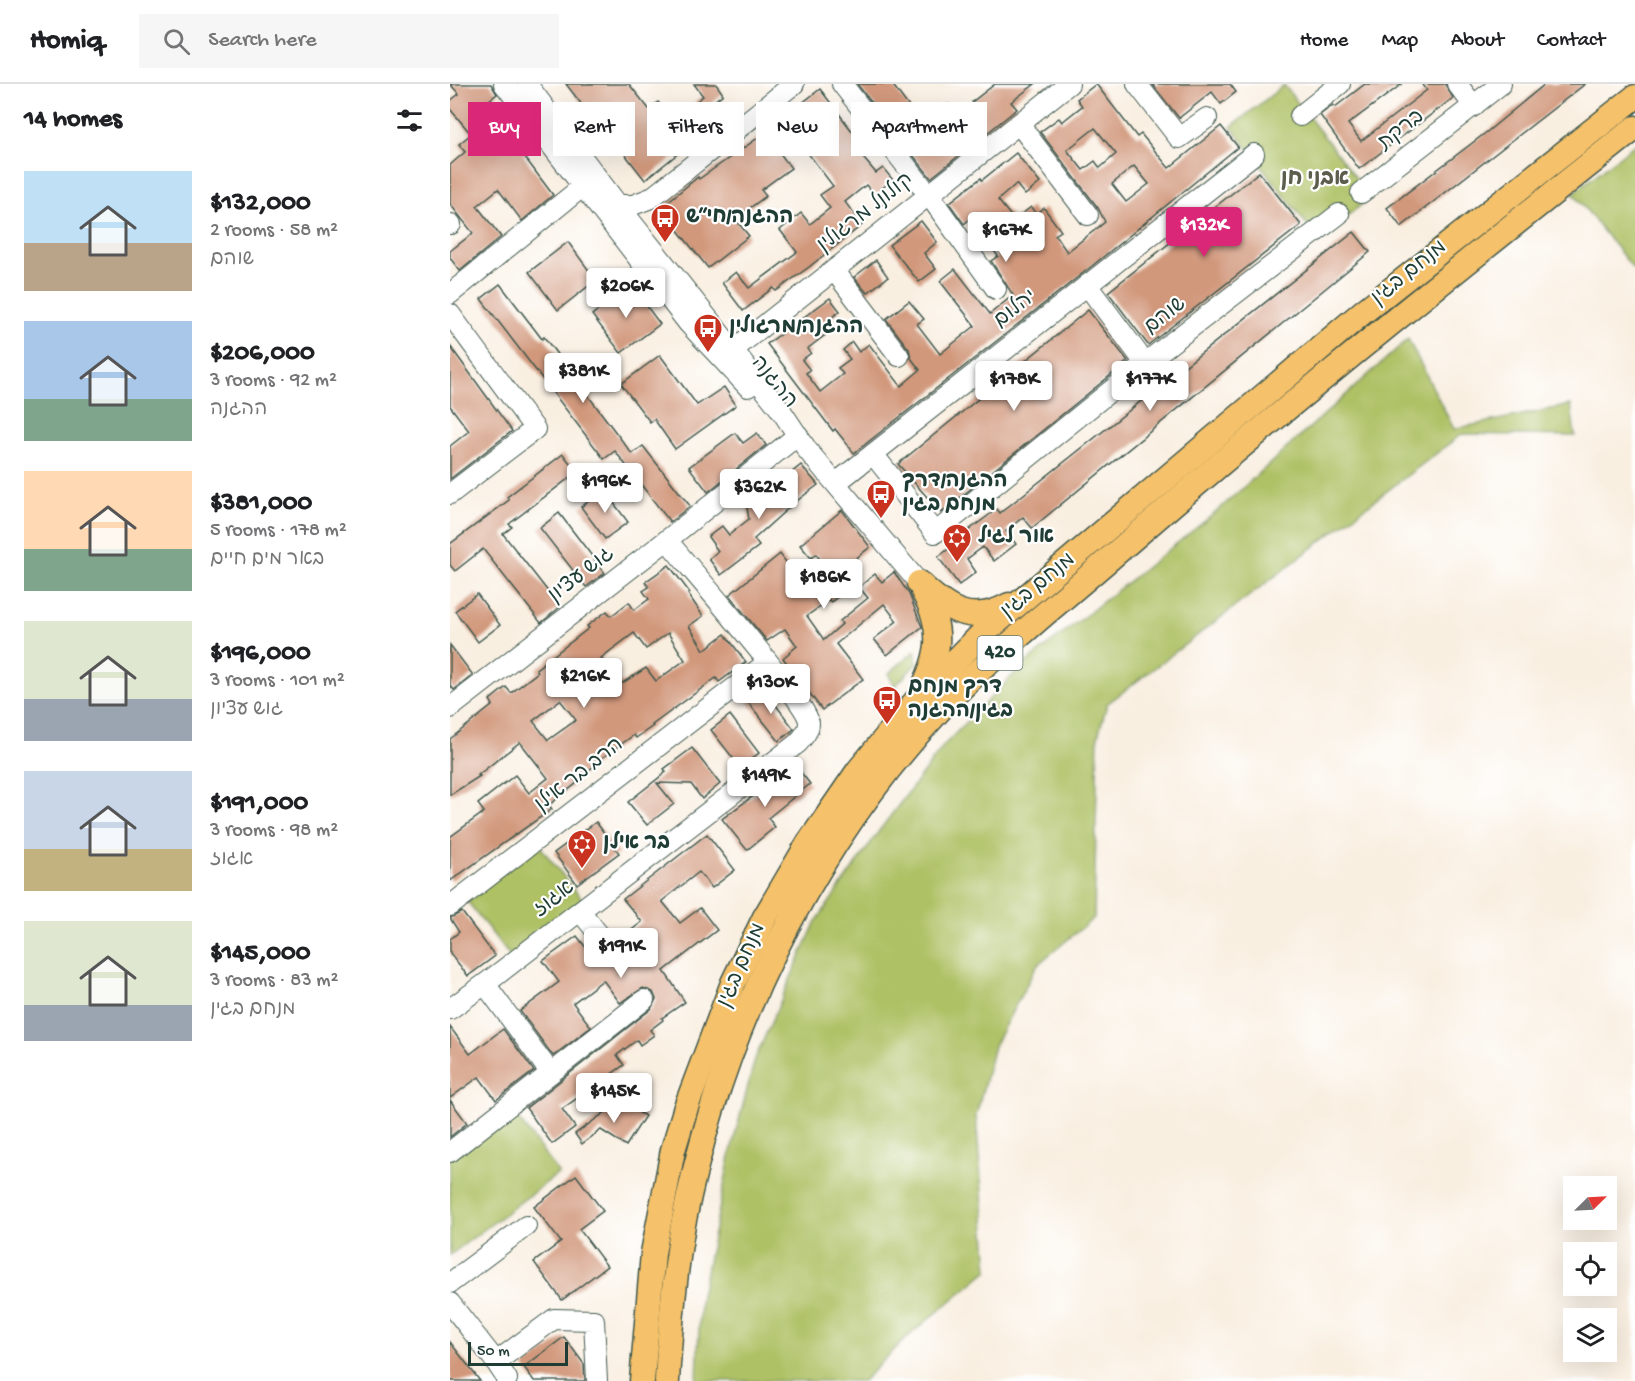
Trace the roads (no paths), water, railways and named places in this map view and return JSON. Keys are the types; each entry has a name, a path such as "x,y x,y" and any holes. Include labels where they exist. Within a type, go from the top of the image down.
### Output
{"main road":[{"name":"מנחם בגין","path":"642,1381 653,1253 673,1150 700,1068 733,983 765,916 808,844 859,770 916,701 962,654 1037,588 1363,312 1635,97"},
{"name":"מנחם בגין","path":"667,1381 682,1230 706,1129 725,1068 758,984 791,918 859,810 888,770 947,702 995,657 1309,388 1522,215 1635,128"},
{"path":"919,584 937,601 954,610 971,615 986,615 996,611 1037,588"},
{"path":"916,701 927,680 938,644 935,617 919,584"}],"street":[{"name":"ההגנה","path":"504,84 589,181 618,205 725,353"},
{"name":"ההגנה","path":"527,84 589,181 688,323 725,353 780,409 799,443 836,483 919,584"},
{"path":"618,205 633,205 651,198 794,84"},
{"path":"842,84 929,195 996,289"},
{"name":"קולונל מרגולין","path":"725,353 1069,84"},
{"path":"1137,84 1179,138 1207,118"},
{"path":"1300,116 1340,84"},
{"path":"1457,84 1474,106"},
{"name":"ברקת","path":"1361,193 1501,84"},
{"path":"1019,124 1088,215"},
{"name":"יהלום","path":"836,483 1254,154"},
{"path":"453,286 589,181"},
{"name":"שוהם","path":"873,454 935,533 1145,363 1339,214"},
{"path":"834,270 899,356"},
{"path":"1087,285 1145,363"},
{"path":"450,314 535,429 450,494"},
{"name":"גוש עציון","path":"450,708 667,540 799,443"},
{"path":"667,540 768,662"},
{"name":"אגוז","path":"450,1009 798,743 806,734 809,722 805,712 768,662"},
{"name":"הרב בר אילן","path":"450,906 768,662"},
{"path":"580,911 604,941"},
{"path":"485,984 544,1064"},
{"path":"450,1152 644,1000"},
{"path":"450,1282 526,1226"},
{"path":"450,1304 496,1362 507,1379 506,1381"},
{"path":"496,1362 554,1319 594,1320 597,1381"}],"place":[{"name":"ההגנה/חי״ש","path":"665,244"},
{"name":"ההגנה/מרגולין","path":"708,354"},
{"name":"ההגנה/דרך מנחם בגין","path":"881,520"},
{"name":"אור לגיל","path":"957,564"},
{"name":"דרך מנחם בגין/ההגנה","path":"887,726"},
{"name":"בר אילן","path":"582,870"}],"district":[{"name":"אבני חן","path":"1315,180"}]}
